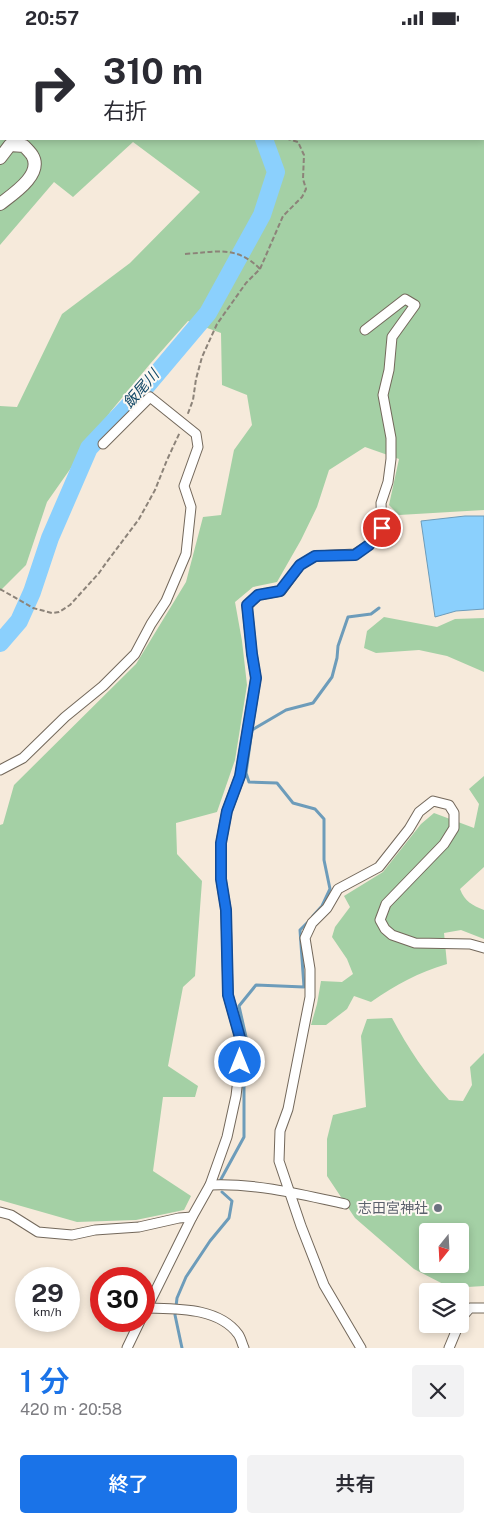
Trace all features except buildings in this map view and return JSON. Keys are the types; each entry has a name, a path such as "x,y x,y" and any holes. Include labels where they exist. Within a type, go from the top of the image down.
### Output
{"main road":[{"path":"0,158 10,145 24,146 33,156 35,167 28,181 0,204"}],"street":[{"path":"155,1291 210,1185 227,1137 236,1096 242,1045 228,995 226,910 221,879 221,843 227,811 240,776 256,678 247,605 258,595 280,591 300,565 315,556 355,555 369,545 382,528 381,503 388,482 391,438 382,395 390,370 392,337 415,305 405,299 365,330"},
{"path":"0,771 22,758 65,717 103,686 135,654 166,601 186,554 191,507 184,486 198,447 196,434 150,397 104,444"},
{"path":"361,1348 324,1285 289,1192 280,1161 280,1131 291,1096 310,997 310,969 306,938 312,923 327,908 338,889 379,867 409,829 419,812 433,801 449,805 454,813 454,828 444,844 386,904 380,919 385,929 392,935 415,943 470,944 484,948"},
{"path":"210,1185 234,1184 264,1187 345,1204"},
{"path":"0,1212 11,1215 38,1232 72,1235 95,1230 139,1227 192,1217"},
{"path":"469,1309 484,1307"},
{"path":"155,1310 176,1309 197,1312 222,1319 238,1334 244,1348"},
{"path":"127,1348 135,1332"},
{"path":"449,1348 456,1333"}],"path":[{"path":"0,589 33,608 59,613 70,605 99,573 139,519 155,491 184,425 193,400 202,357 217,323 246,283 260,269 282,215 302,197 306,189 303,179 304,155 298,142 291,140"},
{"path":"185,253 232,251 251,259 260,269"}],"green space":[{"path":"0,140 484,140 484,510 399,515 389,505 399,459 365,447 329,470 317,507 277,582 253,587 235,602 247,685 235,760 217,812 176,823 177,854 202,881 195,976 183,987 168,1066 198,1086 195,1097 163,1097 153,1171 191,1196 184,1210 136,1220 77,1222 0,1200 0,825 3,824 14,785 136,664 186,582 203,517 221,515 234,450 252,425 247,395 222,385 221,333 188,321 111,411 47,502 26,565 0,591 0,406 17,407 62,314 130,263 200,192 133,142 73,197 54,182 0,245"},
{"path":"384,617 437,627 455,619 484,618 484,672 447,656 419,650 376,653 364,648 367,631"},
{"path":"484,776 484,867 460,889 469,903 484,910 484,939 461,930 444,933 447,964 408,980 371,1002 354,996 347,1009 326,1025 311,1025 321,981 342,982 353,974 347,959 332,937 335,927 350,907 344,896 383,872 421,824 434,813 474,828 479,804 469,789"},
{"path":"392,1018 418,1061 449,1100 463,1101 472,1085 470,1067 484,1053 484,1286 469,1287 469,1283 441,1283 422,1273 469,1273 469,1223 419,1223 419,1272 355,1218 327,1176 327,1139 333,1115 366,1107 361,1036 367,1019"}],"water":[{"path":"465,516 484,516 484,609 456,611 435,617 421,521"}],"waterway":[{"name":"飯尾川","path":"0,643 19,621 32,592 50,538 89,448 138,396 208,313 262,215 276,172 264,140"},
{"path":"313,916 322,906 330,889 324,860 324,819 315,809 293,803 277,783 249,782 246,773 252,730 286,710 313,703 332,677 338,646 348,617 371,614 379,608"},
{"path":"220,1181 244,1137 244,1083 251,1059 239,1006 256,985 304,987 300,930 309,921"},
{"path":"182,1348 175,1315 177,1298 186,1277 210,1241 229,1218 232,1201 222,1192"}],"place":[{"name":"志田宮神社","path":"438,1208"}],"route":[{"path":"240,1062 242,1045 228,995 226,910 221,879 221,843 227,811 240,776 256,678 247,605 258,595 280,591 300,565 315,556 355,555 369,545 382,528"}]}
